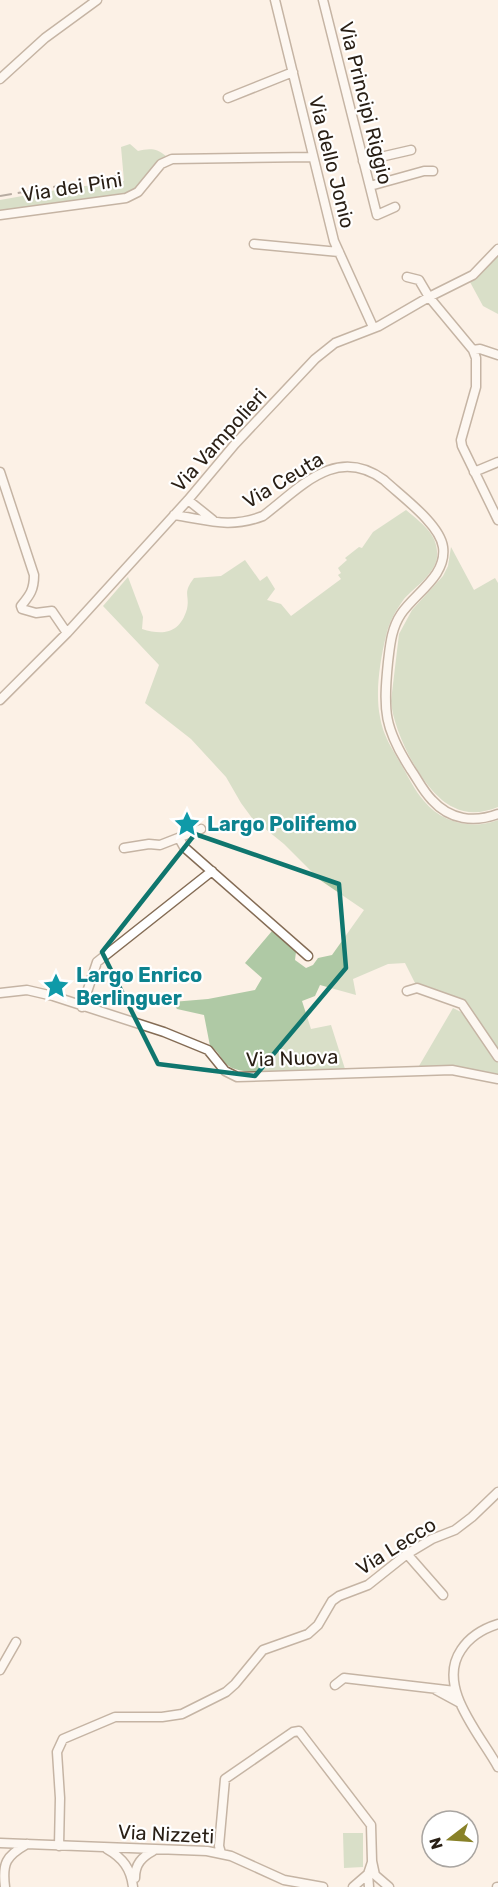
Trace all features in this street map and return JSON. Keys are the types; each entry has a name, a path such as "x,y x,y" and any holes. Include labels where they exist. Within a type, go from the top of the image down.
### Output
{"street":[{"path":"0,79 45,38 97,0"},
{"name":"Via dello Jonio","path":"275,0 334,241 374,327"},
{"name":"Via Principi Riggio","path":"323,0 377,215 395,207"},
{"path":"228,98 293,72"},
{"path":"363,161 411,150"},
{"name":"Via dei Pini","path":"0,215 126,198 144,187 162,164 172,159 313,157"},
{"path":"370,186 424,171 433,171"},
{"path":"254,244 339,252"},
{"name":"Via Vampolieri","path":"0,700 67,633 188,500 235,444 315,358 335,344 374,327 473,274 498,249"},
{"path":"407,277 419,280 429,297 473,350 477,370 476,387 461,440 463,452 498,520"},
{"path":"473,350 480,349 498,355"},
{"path":"474,472 498,462"},
{"name":"Via Ceuta","path":"174,515 236,524 263,516 318,474 336,466 357,466 375,473 435,528 443,546 442,563 438,572 404,610 395,625 384,694 386,716 398,749 428,796 436,804 452,816 463,819 480,819 498,813"},
{"path":"0,472 34,575 33,589 29,598 21,606 22,609 36,612 51,611 67,633"},
{"path":"188,500 216,522"},
{"path":"124,848 149,844 160,846 201,829"},
{"path":"179,838 184,847 308,956"},
{"path":"82,1007 97,962 212,871"},
{"path":"407,991 417,988 462,1004 498,1057"},
{"name":"Via Nuova","path":"0,993 27,990 53,996 201,1046 208,1050 225,1071 237,1077 440,1070 460,1071 498,1079"},
{"name":"Via Lecco","path":"58,1846 60,1797 57,1752 63,1739 115,1717 162,1717 182,1714 226,1692 263,1650 308,1634 318,1625 332,1601 377,1580 396,1561 432,1539 455,1530 498,1492"},
{"path":"407,1554 443,1595"},
{"path":"498,1624 475,1634 462,1647 452,1671 460,1703 498,1767"},
{"path":"0,1670 16,1642"},
{"path":"335,1685 344,1678 455,1690"},
{"path":"434,1689 460,1703"},
{"path":"221,1853 219,1846 225,1779 293,1732 299,1731 371,1825 372,1887"},
{"path":"0,1843 4,1851 5,1887"},
{"name":"Via Nizzeti","path":"0,1843 221,1853 284,1880 323,1887"},
{"path":"3,1869 15,1850 28,1844"},
{"path":"104,1847 133,1871"},
{"path":"133,1849 135,1887"},
{"path":"133,1871 143,1857 155,1850"},
{"path":"353,1887 371,1874"},
{"path":"371,1874 389,1887"}],"highlighted area":[{"path":"195,834 339,884 346,968 255,1076 158,1064 102,952"}],"green space":[{"path":"130,144 138,151 153,149 166,156 160,160 139,187 125,195 0,211 0,200 124,181 121,147"},
{"path":"498,254 498,314 483,306 470,282"},
{"path":"406,510 432,535 437,557 433,569 404,599 389,626 379,676 380,717 383,730 392,748 418,793 431,809 448,819 468,824 498,820 498,1052 464,1001 415,983 405,963 388,964 353,979 356,995 320,985 315,996 302,1001 311,1029 331,1025 345,1069 270,1073 232,1068 210,1046 204,1015 177,1009 172,1002 208,999 255,990 262,978 245,963 272,931 296,952 295,960 306,968 313,965 318,958 332,955 364,910 320,880 284,844 252,818 226,777 191,739 145,703 159,665 103,606 128,577 143,617 142,629 157,632 170,631 184,617 188,604 187,591 194,578 221,576 245,560 260,581 267,576 275,589 267,600 281,604 291,616 341,579 338,575 341,573 338,568 347,560 345,558 359,547 362,548 373,532"},
{"path":"451,547 474,590 495,578 498,583 498,807 481,812 459,810 442,800 431,789 404,745 397,729 391,701 399,634 412,610 443,576 448,566"},
{"path":"453,1008 467,1015 498,1063 498,1074 481,1073 467,1068 419,1066"},
{"path":"343,1833 363,1833 363,1867 344,1868"}],"railway":[{"path":"0,196 123,175"}],"place":[{"name":"Largo Polifemo","path":"187,824"},
{"name":"Largo Enrico Berlinguer","path":"56,986"}]}
